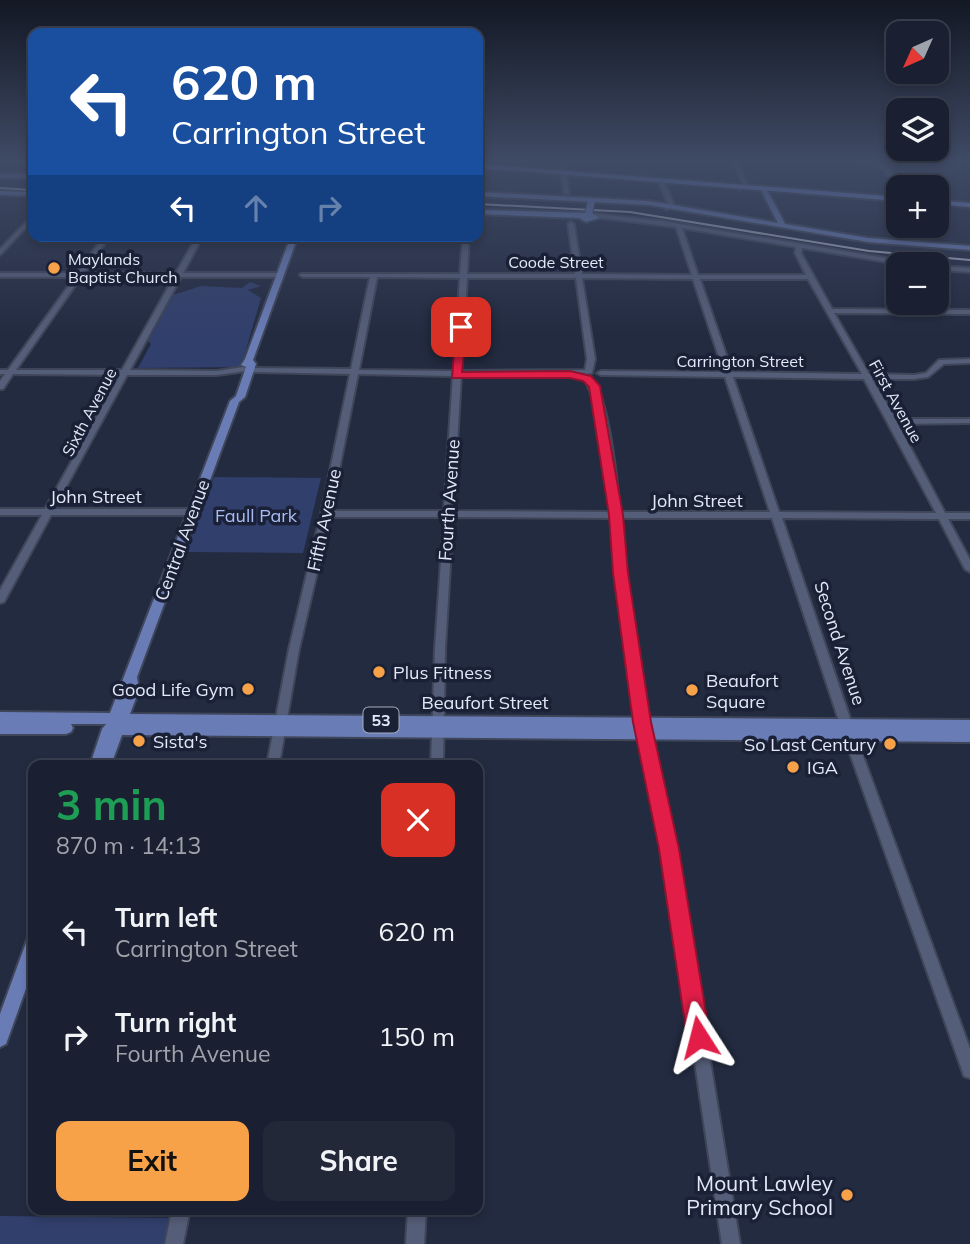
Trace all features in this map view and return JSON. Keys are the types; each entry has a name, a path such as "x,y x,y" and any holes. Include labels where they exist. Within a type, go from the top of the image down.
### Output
{"main road":[{"path":"739,218 894,243 970,248"},
{"path":"779,218 783,226"},
{"name":"Central Avenue","path":"99,760 132,690 131,679 235,401 233,396 246,370 293,242"},
{"name":"Beaufort Street","path":"0,718 115,724"},
{"name":"Central Avenue","path":"105,760 115,724"},
{"name":"Beaufort Street","path":"0,728 115,724 848,728 970,726"},
{"name":"Beaufort Street","path":"848,728 970,736"},
{"path":"0,1038 28,960"}],"street":[{"path":"611,218 886,263"},
{"path":"0,253 28,222"},
{"path":"571,224 616,515 620,573 643,727 669,849 731,1244"},
{"name":"Second Avenue","path":"679,228 848,728 970,1070"},
{"path":"0,387 103,242"},
{"name":"Sixth Avenue","path":"0,599 197,242"},
{"name":"Fourth Avenue","path":"437,760 456,374 465,242"},
{"path":"798,248 886,261"},
{"name":"First Avenue","path":"798,248 810,277 893,422 970,569"},
{"path":"949,268 970,269"},
{"path":"0,275 281,275"},
{"name":"Coode Street","path":"303,275 810,277"},
{"name":"Fifth Avenue","path":"274,760 374,275"},
{"path":"829,311 970,312"},
{"name":"Carrington Street","path":"0,372 217,373 246,370 456,374 922,376 942,362 970,361"},
{"path":"893,422 970,421"},
{"name":"John Street","path":"0,512 192,512"},
{"name":"John Street","path":"326,514 970,516"},
{"path":"174,1244 180,1215"},
{"path":"415,1244 417,1215"}],"green space":[{"path":"250,282 261,286 248,290 261,298 241,367 138,368 151,344 148,341 173,295 201,286 242,288"},
{"name":"Faull Park","path":"214,477 321,478 303,553 186,552"},
{"path":"0,1216 179,1218 174,1244 0,1244"}],"railway":[{"path":"667,218 869,251 970,260"}],"place":[{"name":"Maylands Baptist Church","path":"54,268"},
{"name":"Plus Fitness","path":"379,672"},
{"name":"Good Life Gym","path":"248,689"},
{"name":"Beaufort Square","path":"692,690"},
{"name":"Sista's","path":"139,741"},
{"name":"So Last Century","path":"890,744"},
{"name":"IGA","path":"793,767"},
{"name":"Mount Lawley Primary School","path":"847,1195"}],"route":[{"path":"461,327 456,376 570,375 589,379 594,386 616,515 620,573 634,675 669,849 699,1037"}]}
